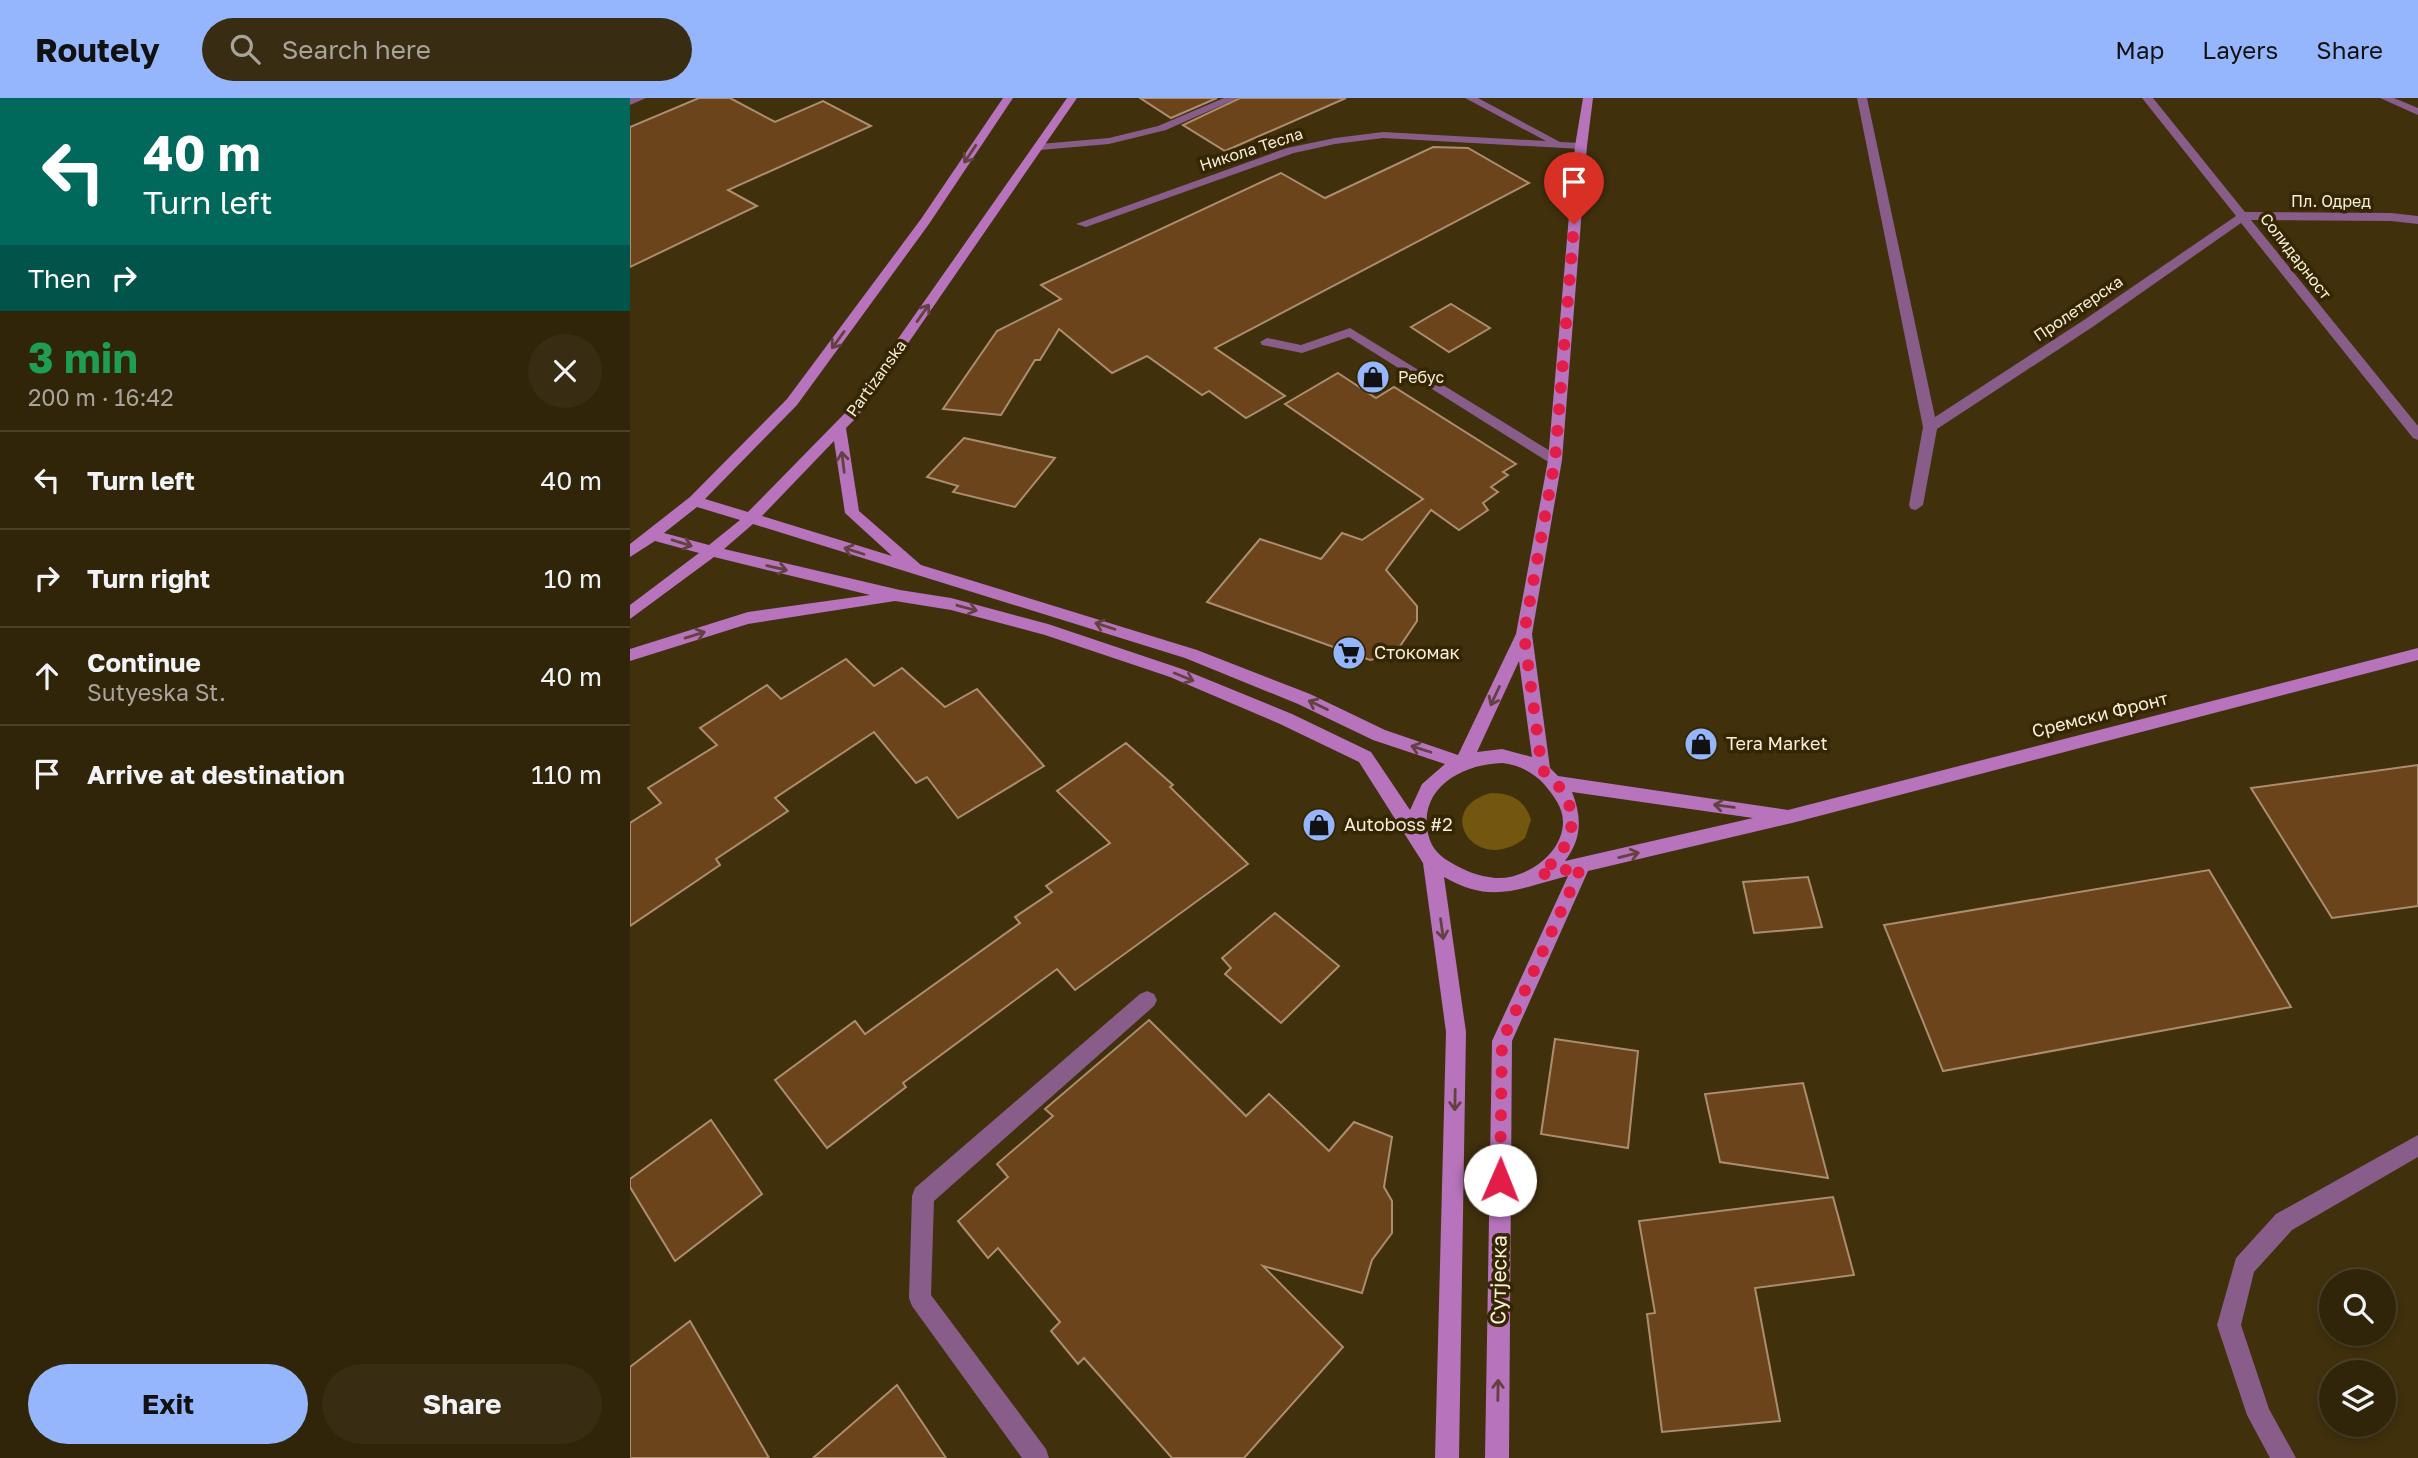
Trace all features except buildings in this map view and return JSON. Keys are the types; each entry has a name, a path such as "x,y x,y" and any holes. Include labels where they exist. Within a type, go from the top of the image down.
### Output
{"street":[{"path":"630,102 641,98"},
{"path":"630,552 695,501 792,402 925,221 1008,98"},
{"name":"Partizanska","path":"630,613 750,518 853,413 1072,98"},
{"path":"1040,147 1108,141 1162,128 1233,98"},
{"name":"Никола Тесла","path":"1470,98 1562,144"},
{"path":"1463,763 1524,634 1555,460 1581,146 1588,98"},
{"path":"1862,98 1930,427 1916,505"},
{"name":"Солидарност","path":"2147,98 2418,435"},
{"path":"2385,98 2418,113"},
{"name":"Никола Тесла","path":"1082,224 1291,150 1335,141 1382,135 1581,146"},
{"name":"Пролетерска","path":"1930,427 2089,323 2244,216"},
{"name":"Пл. Одред","path":"2244,216 2391,217 2418,220"},
{"path":"1267,342 1302,349 1350,331 1555,460"},
{"path":"839,427 852,513 919,572"},
{"path":"695,501 1191,654 1304,699 1379,735 1463,763"},
{"path":"653,535 710,552 900,596 951,604 1048,630 1176,674 1286,719 1365,757 1432,862 1456,1032 1447,1458"},
{"path":"630,655 748,618 900,596"},
{"path":"1524,634 1542,770"},
{"name":"Сремски Фронт","path":"1539,875 1792,816 2418,654"},
{"path":"1421,842 1416,826 1420,803 1430,786 1446,772 1463,763 1502,756 1524,761 1542,770 1558,783 1569,799 1571,835 1558,860 1539,875 1514,884 1486,888 1460,880 1432,862"},
{"path":"1558,783 1792,816"},
{"name":"Сутјеска","path":"1497,1458 1502,1041 1581,867"},
{"path":"1037,1458 920,1298 923,1196 1147,1000"},
{"path":"2284,1458 2259,1415 2229,1325 2244,1266 2284,1223 2418,1145"}],"shaded area":[{"path":"1491,793 1505,794 1516,799 1525,807 1531,820 1525,838 1507,848 1491,850 1477,845 1467,836 1462,825 1464,812 1473,801"}],"place":[{"name":"Ребус","path":"1373,377"},
{"name":"Стокомак","path":"1349,653"},
{"name":"Tera Market","path":"1701,744"},
{"name":"Autoboss #2","path":"1319,825"}],"route":[{"path":"1500,1180 1502,1041 1581,867 1539,875 1558,860 1571,835 1569,799 1558,783 1542,770 1524,634 1555,460 1574,224"}]}
